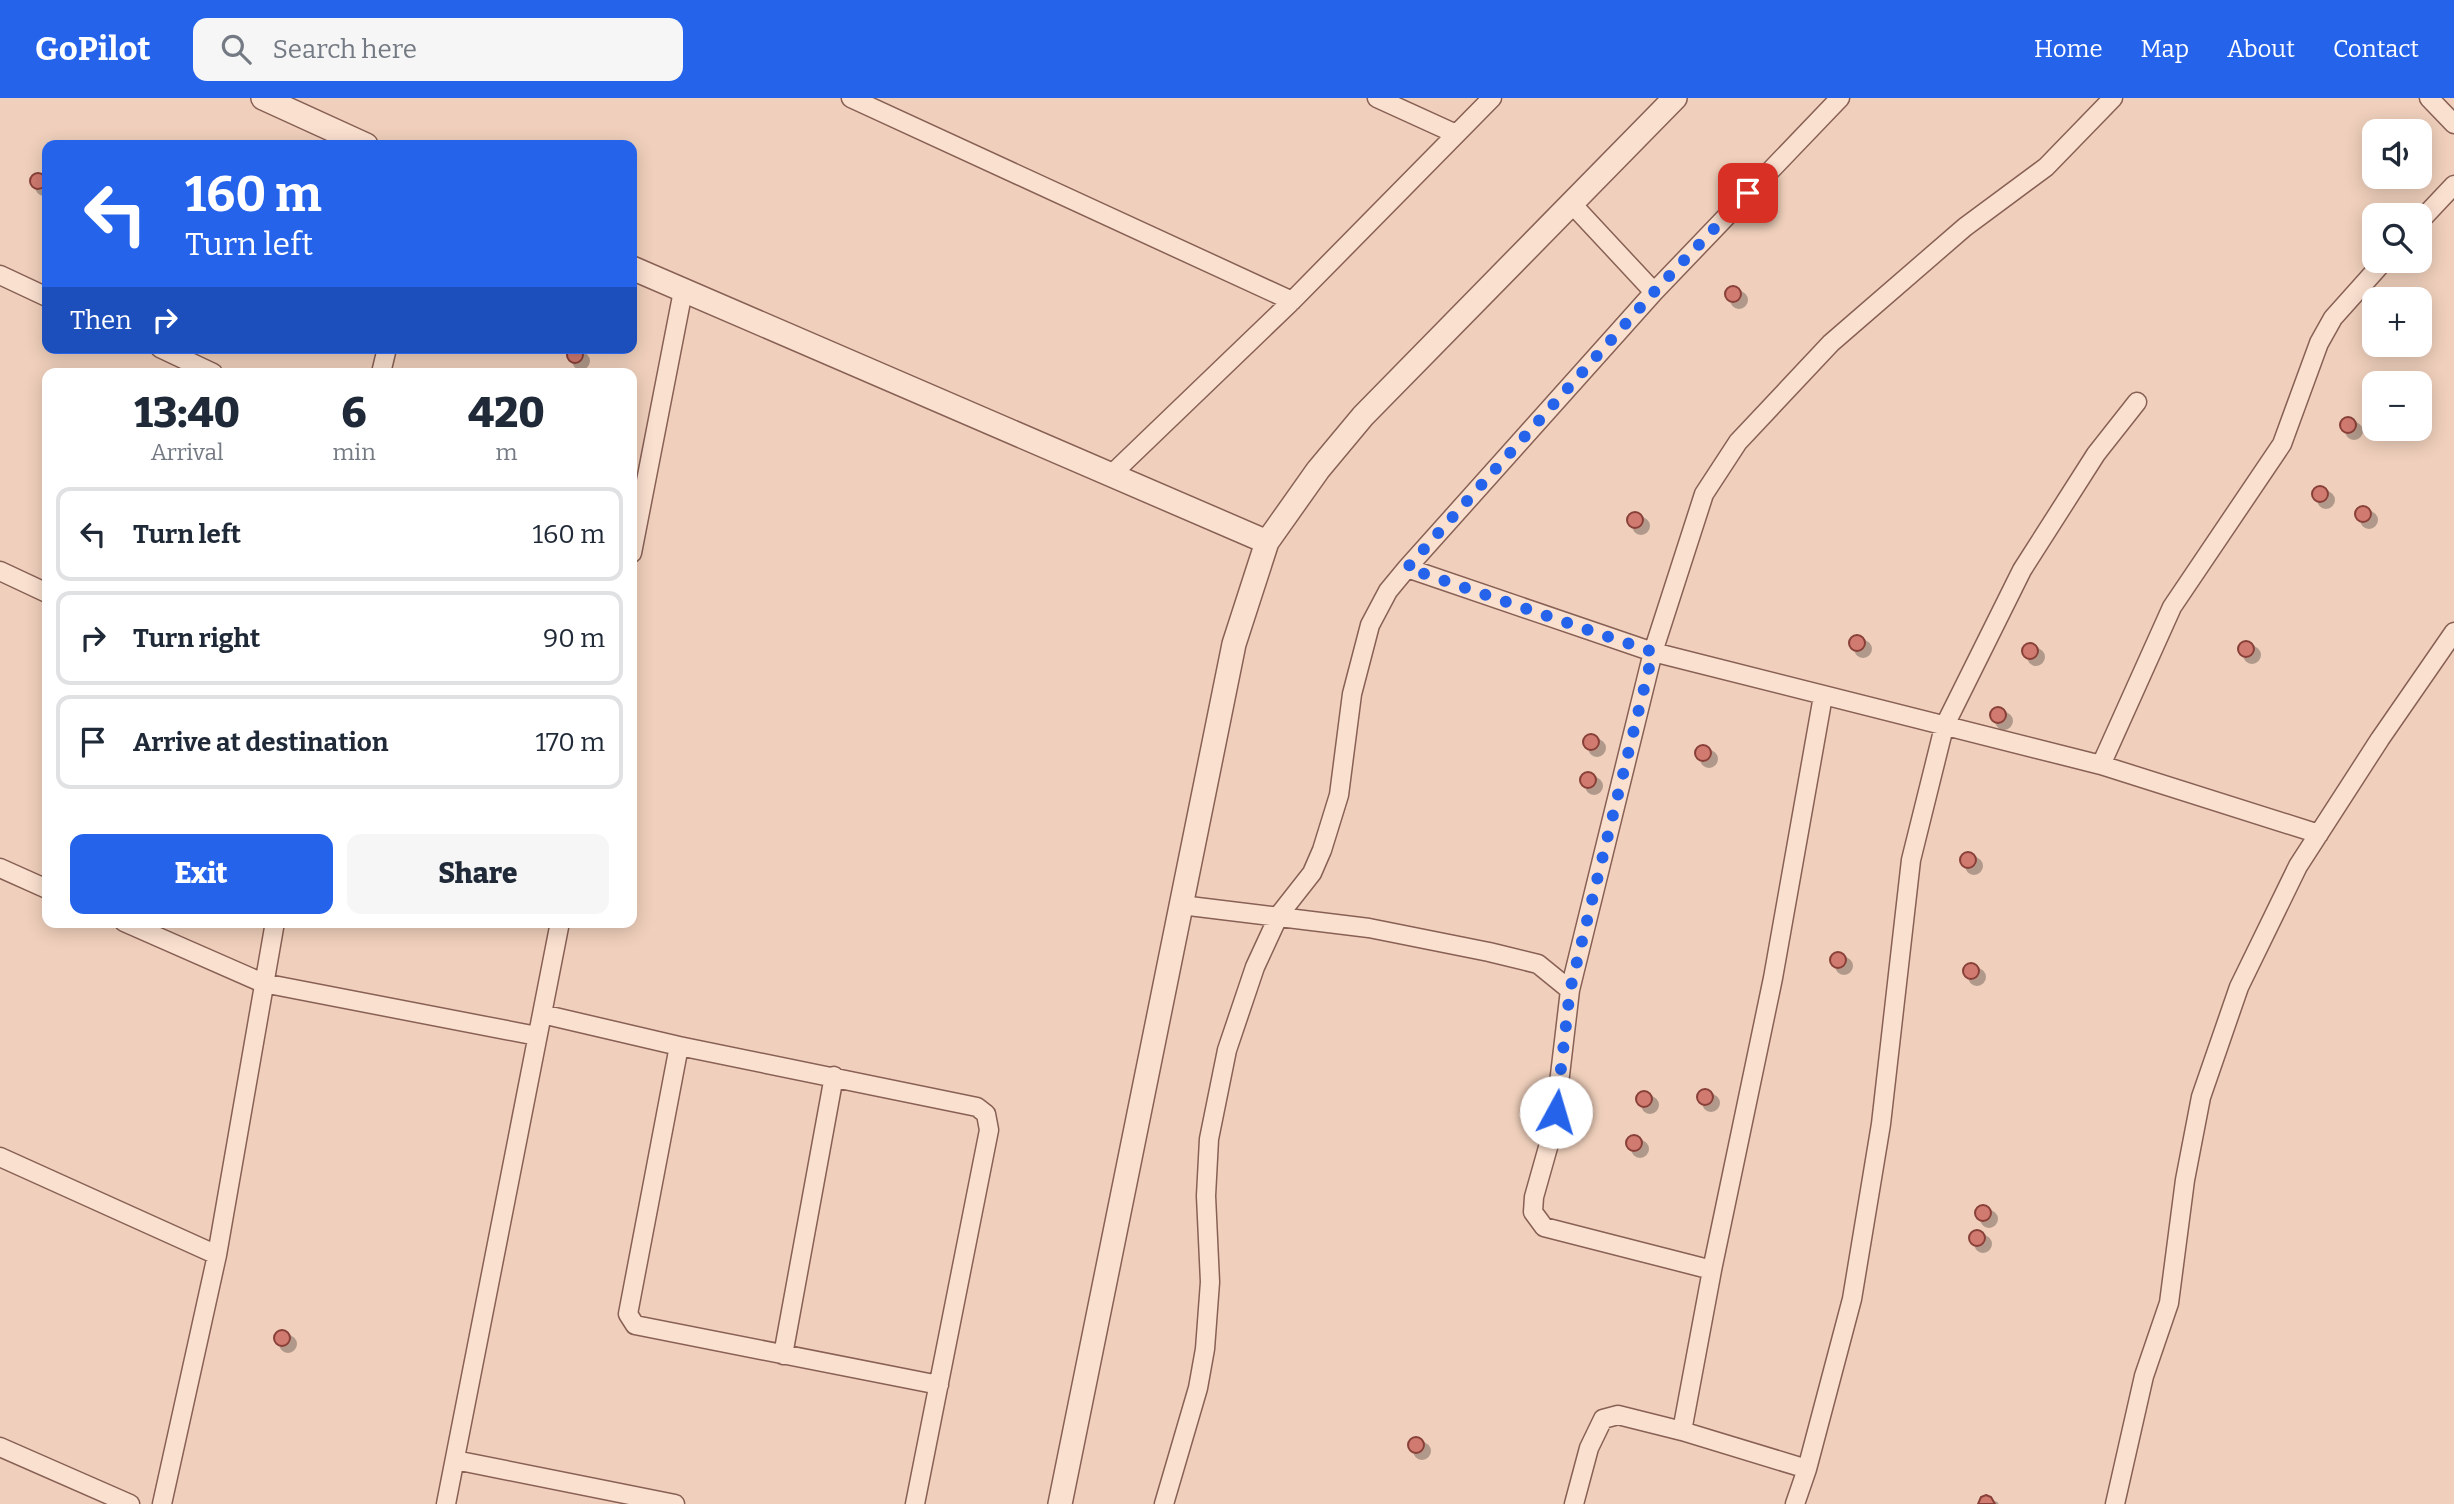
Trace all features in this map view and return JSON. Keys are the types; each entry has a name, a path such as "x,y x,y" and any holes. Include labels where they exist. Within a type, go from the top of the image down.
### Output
{"street":[{"path":"263,98 355,140"},
{"path":"851,98 1292,301"},
{"path":"1377,98 1455,134"},
{"path":"1113,473 1292,301 1492,98"},
{"path":"1060,1504 1234,645 1267,542 1318,470 1363,416 1675,98"},
{"path":"1164,1504 1198,1388 1205,1349 1210,1282 1206,1196 1209,1139 1227,1050 1255,967 1279,915 1312,873 1322,850 1339,795 1352,694 1370,625 1388,591 1407,568 1654,292 1840,98"},
{"path":"1713,1270 1544,1227 1533,1212 1534,1197 1554,1126 1570,990 1653,652 1704,494 1738,442 1771,411 1815,359 1869,307 1965,227 2046,167 2113,98"},
{"path":"2429,98 2454,124"},
{"path":"2432,208 2454,185"},
{"path":"1572,204 1654,292"},
{"path":"637,270 1113,473 1267,542"},
{"path":"2101,765 2172,607 2282,444 2319,343 2333,318 2373,273"},
{"path":"0,275 42,294"},
{"path":"637,527 683,291"},
{"path":"173,354 202,368"},
{"path":"1796,1504 1852,1299 1881,1124 1911,860 1944,727 2022,570 2096,453 2137,402"},
{"path":"1407,568 1653,652 2101,765 2319,834"},
{"path":"0,571 42,591"},
{"path":"2115,1504 2144,1376 2169,1303 2185,1180 2201,1097 2220,1037 2257,945 2319,834 2454,632"},
{"path":"1682,1431 1773,978 1823,696"},
{"path":"0,868 42,887"},
{"path":"1181,905 1368,928 1538,964 1570,990"},
{"path":"138,928 263,983 537,1036"},
{"path":"162,1504 217,1255 274,928"},
{"path":"446,1504 559,928"},
{"path":"542,1014 679,1046 977,1107 988,1121 915,1504"},
{"path":"679,1046 628,1314 629,1321 635,1325 939,1385"},
{"path":"783,1355 834,1076"},
{"path":"0,1157 217,1255"},
{"path":"1574,1504 1589,1448 1603,1419 1618,1415 1682,1431 1807,1469"},
{"path":"0,1447 130,1504"},
{"path":"455,1460 594,1496 675,1504"}],"building":[{"path":"35,173 41,173 42,188 35,189 30,184 30,178"},
{"path":"1730,286 1736,286 1741,294 1739,300 1730,302 1725,297 1725,291"},
{"path":"567,354 583,354 581,361 575,363 569,361 567,355"},
{"path":"2345,417 2351,417 2356,425 2354,431 2345,433 2340,428 2340,422"},
{"path":"2317,486 2323,486 2328,494 2326,500 2317,502 2312,497 2312,491"},
{"path":"2360,506 2366,506 2371,514 2369,520 2360,522 2355,517 2355,511"},
{"path":"1632,512 1638,512 1643,520 1641,526 1632,528 1627,523 1627,517"},
{"path":"1854,635 1860,635 1865,643 1863,649 1854,651 1849,646 1849,640"},
{"path":"2243,641 2249,641 2254,649 2252,655 2243,657 2238,652 2238,646"},
{"path":"2027,643 2033,643 2038,651 2036,657 2027,659 2022,654 2022,648"},
{"path":"1995,707 2001,707 2006,715 2004,721 1995,723 1990,718 1990,712"},
{"path":"1588,734 1594,734 1599,742 1597,748 1588,750 1583,745 1583,739"},
{"path":"1700,745 1706,745 1711,753 1709,759 1700,761 1695,756 1695,750"},
{"path":"1585,772 1591,772 1596,780 1594,786 1585,788 1580,783 1580,777"},
{"path":"1965,852 1971,852 1976,860 1974,866 1965,868 1960,863 1960,857"},
{"path":"1835,952 1841,952 1846,960 1844,966 1835,968 1830,963 1830,957"},
{"path":"1968,963 1974,963 1979,971 1977,977 1968,979 1963,974 1963,968"},
{"path":"1702,1089 1708,1089 1713,1097 1711,1103 1702,1105 1697,1100 1697,1094"},
{"path":"1641,1091 1647,1091 1652,1099 1650,1105 1641,1107 1636,1102 1636,1096"},
{"path":"1631,1135 1637,1135 1642,1143 1640,1149 1631,1151 1626,1146 1626,1140"},
{"path":"1980,1205 1986,1205 1991,1213 1989,1219 1980,1221 1975,1216 1975,1210"},
{"path":"1974,1230 1980,1230 1985,1238 1983,1244 1974,1246 1969,1241 1969,1235"},
{"path":"279,1330 285,1330 290,1338 288,1344 279,1346 274,1341 274,1335"},
{"path":"1413,1437 1419,1437 1424,1445 1422,1451 1413,1453 1408,1448 1408,1442"},
{"path":"1981,1497 1991,1497 1995,1504 1978,1504"}],"route":[{"path":"1556,1112 1570,990 1653,652 1407,568 1654,292 1748,193"}]}
